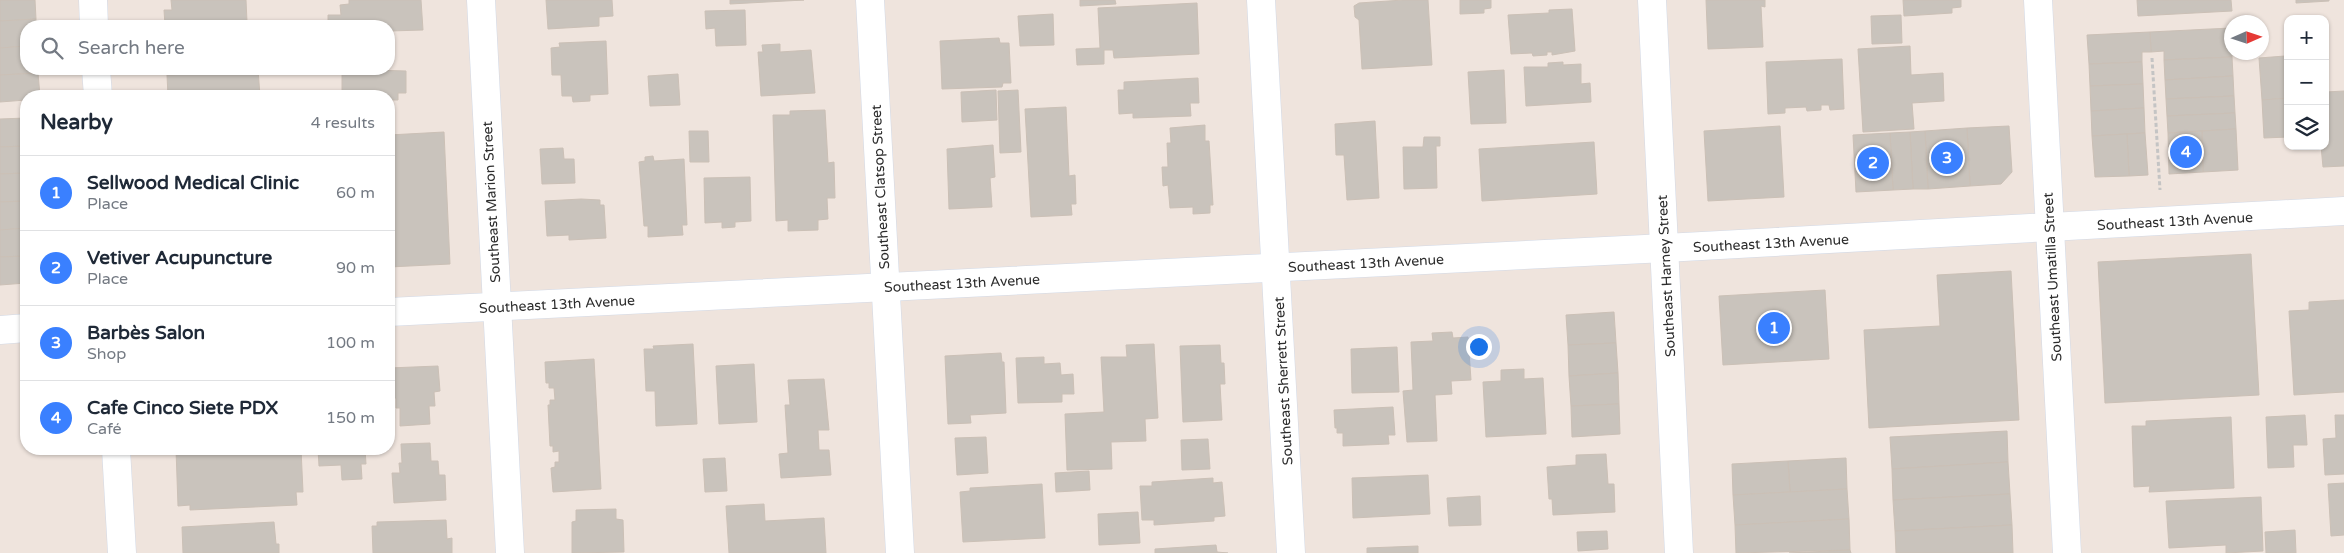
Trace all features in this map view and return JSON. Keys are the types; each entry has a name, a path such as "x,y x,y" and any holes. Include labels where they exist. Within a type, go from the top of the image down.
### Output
{"street":[{"path":"93,0 94,20"},
{"name":"Southeast Marion Street","path":"481,0 510,553"},
{"name":"Southeast Clatsop Street","path":"870,0 900,553"},
{"name":"Southeast Sherrett Street","path":"1261,0 1291,553"},
{"name":"Southeast Harney Street","path":"1652,0 1679,553"},
{"name":"Southeast Umatilla Street","path":"2038,0 2067,553"},
{"path":"96,75 98,90"},
{"name":"Southeast 13th Avenue","path":"395,312 1665,248 2344,211"},
{"path":"0,330 20,328"},
{"path":"116,455 122,553"}],"path":[{"path":"2152,58 2162,222"}],"building":[{"path":"0,0 35,0 36,19 0,21"},
{"path":"171,0 246,0 247,20 165,20 164,10 172,10"},
{"path":"349,0 421,0 423,30 395,31 395,20 328,20 328,15 341,15 340,5 349,4"},
{"path":"546,0 612,0 613,16 599,17 599,26 548,29"},
{"path":"730,0 804,0 730,4"},
{"path":"1080,0 1115,0 1116,4 1080,6"},
{"path":"1428,0 1432,65 1362,69 1359,20 1355,17 1354,6 1359,3"},
{"path":"1460,0 1491,0 1491,8 1484,9 1484,13 1460,14"},
{"path":"1706,0 1765,0 1765,7 1761,6 1763,47 1708,49"},
{"path":"1903,0 1961,0 1961,7 1952,8 1952,13 1904,16"},
{"path":"2137,0 2231,0 2232,11 2138,16"},
{"path":"2296,0 2329,0 2329,1 2296,3"},
{"path":"1197,3 1199,54 1114,58 1113,50 1104,50 1104,64 1077,65 1076,49 1100,48 1098,8"},
{"path":"1572,9 1575,51 1552,55 1552,52 1547,52 1547,55 1533,56 1532,53 1511,54 1508,15 1549,13 1549,10"},
{"path":"745,10 746,45 716,46 715,28 706,29 705,11"},
{"path":"1053,14 1054,45 1020,46 1018,16"},
{"path":"1901,15 1902,43 1872,44 1871,16"},
{"path":"36,19 20,20 20,46 0,48 0,21"},
{"path":"2224,28 2224,57 2164,60 2164,51 2151,52 2150,32"},
{"path":"2150,32 2151,52 2142,52 2142,62 2089,64 2087,35"},
{"path":"999,38 1000,43 1009,43 1011,83 1003,83 1002,87 942,89 940,41"},
{"path":"606,41 608,94 590,95 590,101 573,102 572,96 562,96 561,75 552,75 551,48 560,47 559,43"},
{"path":"780,44 780,52 811,50 815,93 761,96 758,52 763,52 762,45"},
{"path":"20,46 20,74 0,75 0,48"},
{"path":"1910,46 1911,75 1943,73 1944,101 1912,103 1914,129 1863,132 1858,49"},
{"path":"2284,56 2284,98 2262,100 2259,60 2269,60 2269,57"},
{"path":"2224,57 2224,60 2232,60 2233,76 2165,80 2164,60"},
{"path":"1842,59 1844,109 1830,110 1829,105 1821,105 1821,110 1807,111 1806,107 1785,108 1785,113 1768,114 1766,62"},
{"path":"1563,62 1563,65 1581,64 1581,84 1590,83 1591,102 1526,106 1524,67 1548,67 1548,63"},
{"path":"2142,62 2143,84 2090,86 2089,64"},
{"path":"1504,70 1506,123 1471,124 1468,72"},
{"path":"395,71 406,71 406,93 398,93 398,100 395,100 395,90 342,90 342,75 395,75"},
{"path":"678,74 680,105 650,106 648,76"},
{"path":"0,75 38,75 39,90 20,90 20,100 0,102"},
{"path":"167,75 258,75 260,90 168,90"},
{"path":"2233,76 2234,96 2166,99 2165,80"},
{"path":"1198,78 1199,103 1190,103 1191,116 1133,118 1133,113 1119,114 1118,90 1124,90 1124,82"},
{"path":"2143,84 2144,108 2091,111 2090,86"},
{"path":"996,90 997,120 962,122 961,92"},
{"path":"1018,90 1021,152 1000,153 998,91"},
{"path":"2344,91 2344,166 2323,167 2321,150 2329,150 2329,92"},
{"path":"2234,96 2235,113 2167,116 2166,99"},
{"path":"2284,98 2284,137 2264,138 2262,100"},
{"path":"1066,107 1069,176 1075,175 1076,204 1071,204 1072,215 1031,217 1025,109"},
{"path":"2144,108 2145,133 2092,136 2091,111"},
{"path":"825,110 828,163 834,162 835,198 827,198 828,219 818,220 818,230 788,231 788,220 776,221 773,115 790,115 790,111"},
{"path":"2235,113 2236,129 2168,133 2167,116"},
{"path":"20,118 20,146 0,147 0,119"},
{"path":"1375,121 1379,198 1347,200 1344,155 1336,155 1335,124"},
{"path":"1205,125 1205,141 1209,141 1213,205 1210,205 1210,213 1193,214 1193,207 1170,208 1168,185 1163,186 1162,167 1168,167 1167,143 1171,143 1170,128"},
{"path":"1780,126 1784,197 1708,201 1704,131"},
{"path":"2009,126 2012,172 2001,184 1970,186 1967,128"},
{"path":"1967,128 1970,186 1928,189 1925,131"},
{"path":"2236,129 2238,170 2203,172 2202,131"},
{"path":"689,131 708,131 709,162 690,162"},
{"path":"1925,131 1928,189 1913,189 1910,132"},
{"path":"2202,131 2203,172 2169,174 2168,133"},
{"path":"444,132 450,264 395,267 395,135"},
{"path":"1910,132 1913,189 1893,190 1890,133"},
{"path":"1890,133 1893,190 1856,192 1853,135"},
{"path":"2145,133 2148,175 2129,176 2127,134"},
{"path":"2127,134 2129,176 2095,177 2092,136"},
{"path":"1424,137 1440,137 1440,146 1436,146 1437,188 1404,189 1403,147 1423,147"},
{"path":"1594,142 1597,194 1482,201 1479,149"},
{"path":"993,145 995,177 990,178 992,207 949,209 947,149"},
{"path":"20,146 20,173 0,174 0,147"},
{"path":"563,148 564,159 574,159 575,183 542,184 540,149"},
{"path":"653,156 654,161 684,159 687,225 682,225 683,235 648,237 648,226 644,226 639,162 645,161 645,157"},
{"path":"20,173 20,201 0,202 0,174"},
{"path":"750,177 751,221 735,222 735,227 722,228 722,222 705,223 704,178"},
{"path":"600,200 600,205 604,205 606,238 569,240 569,235 547,236 545,201"},
{"path":"20,201 20,228 0,230 0,202"},
{"path":"20,228 20,256 0,257 0,230"},
{"path":"2251,254 2259,395 2105,403 2098,262"},
{"path":"20,256 20,283 0,285 0,257"},
{"path":"2011,271 2019,420 1869,428 1864,330 1940,326 1937,275"},
{"path":"1825,290 1829,359 1723,365 1719,296"},
{"path":"2344,300 2344,392 2294,395 2289,311 2309,310 2309,302"},
{"path":"1614,312 1616,343 1568,345 1566,315"},
{"path":"1452,332 1453,338 1468,337 1471,380 1451,381 1452,394 1435,395 1437,441 1407,442 1403,391 1413,390 1411,342 1433,341 1432,333"},
{"path":"1616,343 1618,373 1569,376 1568,345"},
{"path":"693,344 697,424 656,426 655,391 646,391 644,349 654,349 653,346"},
{"path":"1154,344 1158,418 1145,419 1146,441 1111,442 1112,469 1067,470 1065,414 1104,412 1101,357 1127,357 1126,345"},
{"path":"1220,345 1221,363 1224,363 1225,384 1220,384 1222,420 1183,422 1180,346"},
{"path":"1397,347 1399,392 1352,393 1351,349"},
{"path":"1001,353 1002,362 1004,362 1006,413 970,415 971,423 948,424 945,356"},
{"path":"1044,357 1044,364 1060,363 1061,375 1073,374 1074,394 1062,394 1062,402 1018,403 1016,358"},
{"path":"594,359 601,489 553,492 551,468 555,467 555,462 559,462 559,451 553,452 553,446 550,446 548,405 550,405 550,400 555,400 554,388 549,388 549,383 546,383 545,362"},
{"path":"754,364 757,422 719,424 716,366"},
{"path":"438,366 440,391 434,392 435,406 429,406 430,424 400,426 400,408 396,408 395,398 395,368"},
{"path":"1524,369 1524,379 1543,378 1546,434 1486,437 1483,382 1501,381 1501,370"},
{"path":"1618,373 1619,404 1571,406 1569,376"},
{"path":"824,379 829,430 818,430 819,450 829,450 831,475 781,478 779,454 788,453 785,405 790,405 788,380"},
{"path":"1619,404 1620,434 1572,437 1571,406"},
{"path":"1393,407 1395,435 1388,435 1389,444 1343,446 1343,433 1337,433 1337,428 1335,428 1334,410"},
{"path":"2305,415 2307,445 2293,445 2294,467 2268,468 2266,417"},
{"path":"2335,415 2344,415 2344,474 2325,475 2323,439 2336,438"},
{"path":"2231,417 2234,488 2149,492 2150,486 2134,487 2132,426 2146,426 2146,421"},
{"path":"2007,431 2008,462 1892,469 1890,437"},
{"path":"986,437 988,473 957,475 955,438"},
{"path":"1208,439 1210,469 1182,470 1181,440"},
{"path":"430,443 431,461 438,461 439,475 445,475 446,500 394,503 392,473 400,473 399,463 402,463 401,444"},
{"path":"1606,454 1608,484 1614,484 1615,512 1553,515 1552,499 1549,499 1547,467 1576,465 1576,455"},
{"path":"176,455 301,455 303,492 296,492 297,505 190,510 190,505 178,506"},
{"path":"318,455 365,455 366,464 361,464 362,479 342,480 341,465 319,466"},
{"path":"725,458 727,491 705,492 703,459"},
{"path":"1846,458 1847,489 1790,492 1788,461"},
{"path":"1788,461 1790,492 1733,495 1732,464"},
{"path":"2008,462 2010,494 1893,500 1892,469"},
{"path":"1089,471 1090,490 1056,492 1055,473"},
{"path":"1428,475 1430,514 1353,518 1352,478"},
{"path":"1213,478 1213,483 1222,482 1225,516 1214,517 1214,521 1154,525 1154,520 1142,520 1140,486 1152,486 1152,482"},
{"path":"2344,483 2344,535 2331,536 2328,484"},
{"path":"1042,484 1045,538 963,542 960,492 970,491 970,488"},
{"path":"1847,489 1849,519 1735,525 1733,495"},
{"path":"2010,494 2012,525 1895,531 1893,500"},
{"path":"1480,496 1481,525 1449,526 1447,498"},
{"path":"2261,497 2263,551 2226,553 2226,545 2169,548 2166,501"},
{"path":"764,504 765,521 824,518 826,553 729,553 726,506"},
{"path":"616,509 616,519 623,520 624,552 572,553 572,522 576,521 576,510"},
{"path":"1138,512 1140,543 1099,545 1098,514"},
{"path":"1849,519 1850,550 1736,553 1735,525"},
{"path":"446,520 447,539 452,538 452,553 373,553 372,526 377,526 377,522"},
{"path":"274,522 276,544 279,544 279,553 183,553 182,527"},
{"path":"2012,525 2013,553 1896,553 1895,531"},
{"path":"2295,530 2296,553 2266,553 2265,532"},
{"path":"1607,531 1608,549 1578,551 1577,532"},
{"path":"1216,545 1217,552 1228,553 1155,553 1155,549"},
{"path":"1418,546 1418,553 1367,553 1367,548"},
{"path":"1850,550 1851,553 1789,553"}],"place":[{"name":"Cafe Cinco Siete PDX","path":"2186,152"},
{"name":"Barbès Salon","path":"1947,158"},
{"name":"Vetiver Acupuncture","path":"1873,163"},
{"name":"Sellwood Medical Clinic","path":"1774,328"}]}
